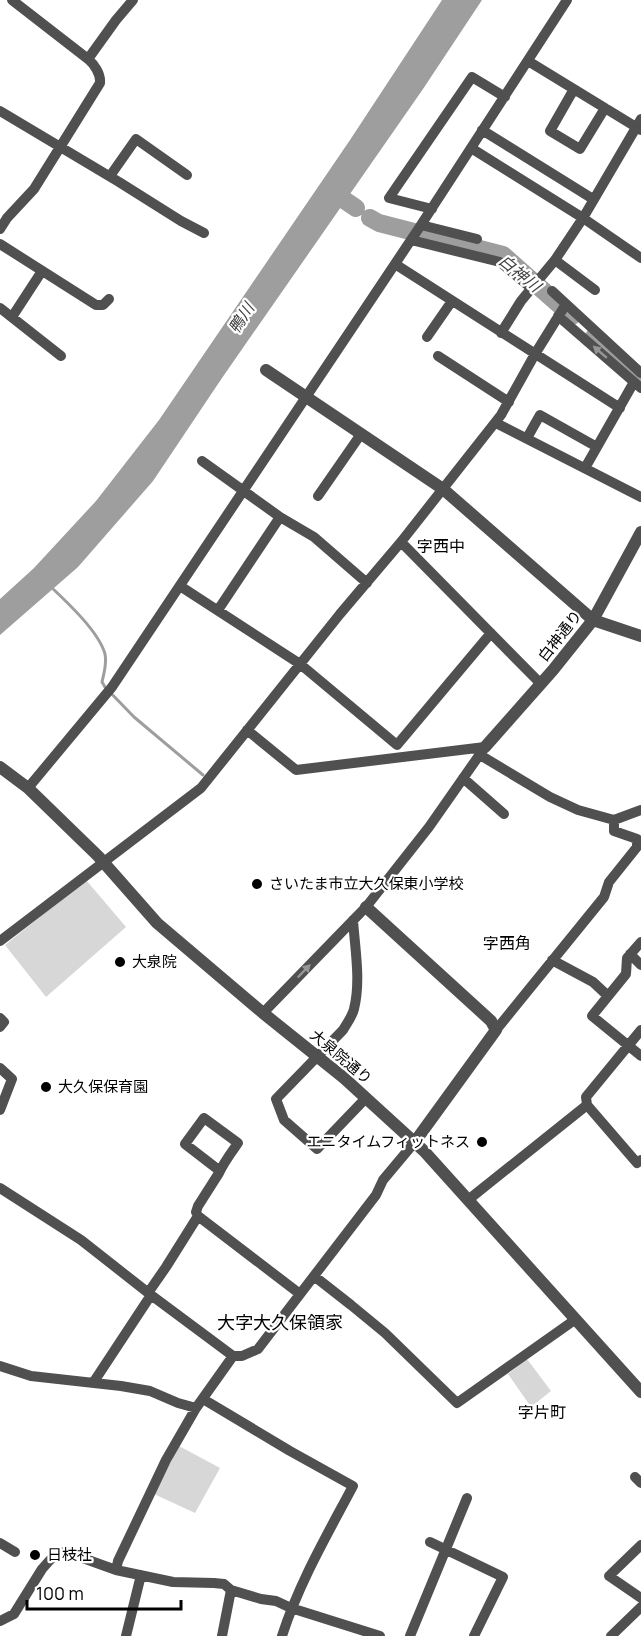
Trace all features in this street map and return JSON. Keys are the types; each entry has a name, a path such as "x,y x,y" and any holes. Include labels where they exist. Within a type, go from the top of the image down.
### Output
{"street":[{"path":"0,229 4,216 34,189 101,81 94,64 12,0"},
{"path":"88,59 133,0"},
{"path":"28,788 112,687 307,398 567,0"},
{"path":"501,333 521,301 555,260 583,218 639,125 605,108 528,60"},
{"path":"432,209 389,198 472,77 505,97"},
{"path":"574,89 550,131 580,149 605,108"},
{"path":"0,111 204,233"},
{"path":"482,130 593,199"},
{"path":"110,176 136,139 187,175"},
{"path":"471,148 583,218 641,258"},
{"path":"416,232 477,239"},
{"path":"416,232 500,262 534,285"},
{"path":"0,244 96,304 103,305 109,299"},
{"path":"555,260 595,290"},
{"path":"395,264 620,408"},
{"path":"12,317 42,271"},
{"path":"552,291 563,309 639,381 620,408 585,468"},
{"path":"427,337 452,301"},
{"path":"0,308 61,356"},
{"path":"0,941 201,788 496,423 563,309"},
{"path":"438,356 509,402"},
{"path":"266,370 443,489 593,620 641,636"},
{"path":"527,438 540,415 597,447"},
{"path":"496,423 641,497"},
{"path":"318,496 361,434"},
{"path":"202,461 280,517 314,537 367,583"},
{"path":"218,610 280,517"},
{"name":"白神通り","path":"483,751 593,620 641,532"},
{"path":"401,543 541,684"},
{"path":"180,586 300,664 397,745 491,633"},
{"path":"247,730 296,770 483,751 550,797 578,810 614,820 641,810"},
{"path":"263,1013 366,907 429,826 483,751"},
{"name":"大泉院通り","path":"0,767 28,788 104,862 157,923 263,1013 318,1056 414,1143 576,1318 641,1392"},
{"path":"463,778 504,814"},
{"path":"0,1188 81,1240 233,1356 242,1356 258,1349 376,1195 383,1180 414,1143 496,1030 604,897 609,882 639,844 637,839 614,831 614,820"},
{"path":"366,907 491,1021 496,1030"},
{"path":"353,920 357,983 354,1010 343,1030 276,1099 284,1120 316,1149 366,1098"},
{"path":"641,942 627,958 626,974 592,1016 641,1056"},
{"path":"630,954 641,965"},
{"path":"552,960 593,982 609,996"},
{"path":"0,1018 4,1022 0,1027"},
{"path":"641,1030 586,1097 587,1105 637,1163 641,1160"},
{"path":"0,1068 12,1079 0,1110"},
{"path":"468,1200 587,1105"},
{"path":"220,1171 185,1144 204,1118 238,1143 198,1206 196,1212 198,1216 300,1294"},
{"path":"93,1383 198,1216"},
{"path":"314,1276 385,1333 457,1403 576,1318"},
{"path":"116,1570 118,1561 166,1460 200,1403 233,1356"},
{"path":"0,1366 31,1376 121,1386 150,1391 178,1403 200,1403 353,1485 303,1581 282,1636"},
{"path":"410,1636 467,1498"},
{"path":"430,1542 503,1577 474,1636"},
{"path":"0,1543 15,1552"},
{"path":"641,1545 609,1576 641,1598"},
{"path":"0,1621 14,1614 42,1569 57,1554 66,1551 116,1570 173,1582 224,1584 231,1590 276,1602 380,1636"},
{"path":"126,1636 141,1575"},
{"path":"222,1636 231,1590"},
{"path":"611,1636 641,1607"}],"shaded area":[{"path":"86,880 126,927 46,997 5,945"},
{"path":"527,1359 551,1391 531,1407 508,1374"},
{"path":"179,1446 220,1468 195,1513 154,1494"}],"water":[{"name":"鴨川","path":"442,0 482,0 153,481 78,567 0,635 0,599 34,568 96,501 159,420 350,140"}],"waterway":[{"name":"白神川","path":"331,191 356,208"},
{"name":"白神川","path":"370,218 379,223 503,255 572,316"},
{"name":"白神川","path":"594,337 641,381"},
{"path":"51,587 82,618 102,645 106,658 102,682 105,687 134,717 203,775"}],"place":[{"name":"さいたま市立大久保東小学校","path":"257,884"},
{"name":"大泉院","path":"120,962"},
{"name":"大久保保育園","path":"46,1087"},
{"name":"エニタイムフィットネス","path":"482,1142"},
{"name":"日枝社","path":"35,1555"}],"district":[{"name":"字西中","path":"441,546"},
{"name":"字西角","path":"507,943"},
{"name":"大字大久保領家","path":"280,1323"},
{"name":"字片町","path":"542,1412"}]}
